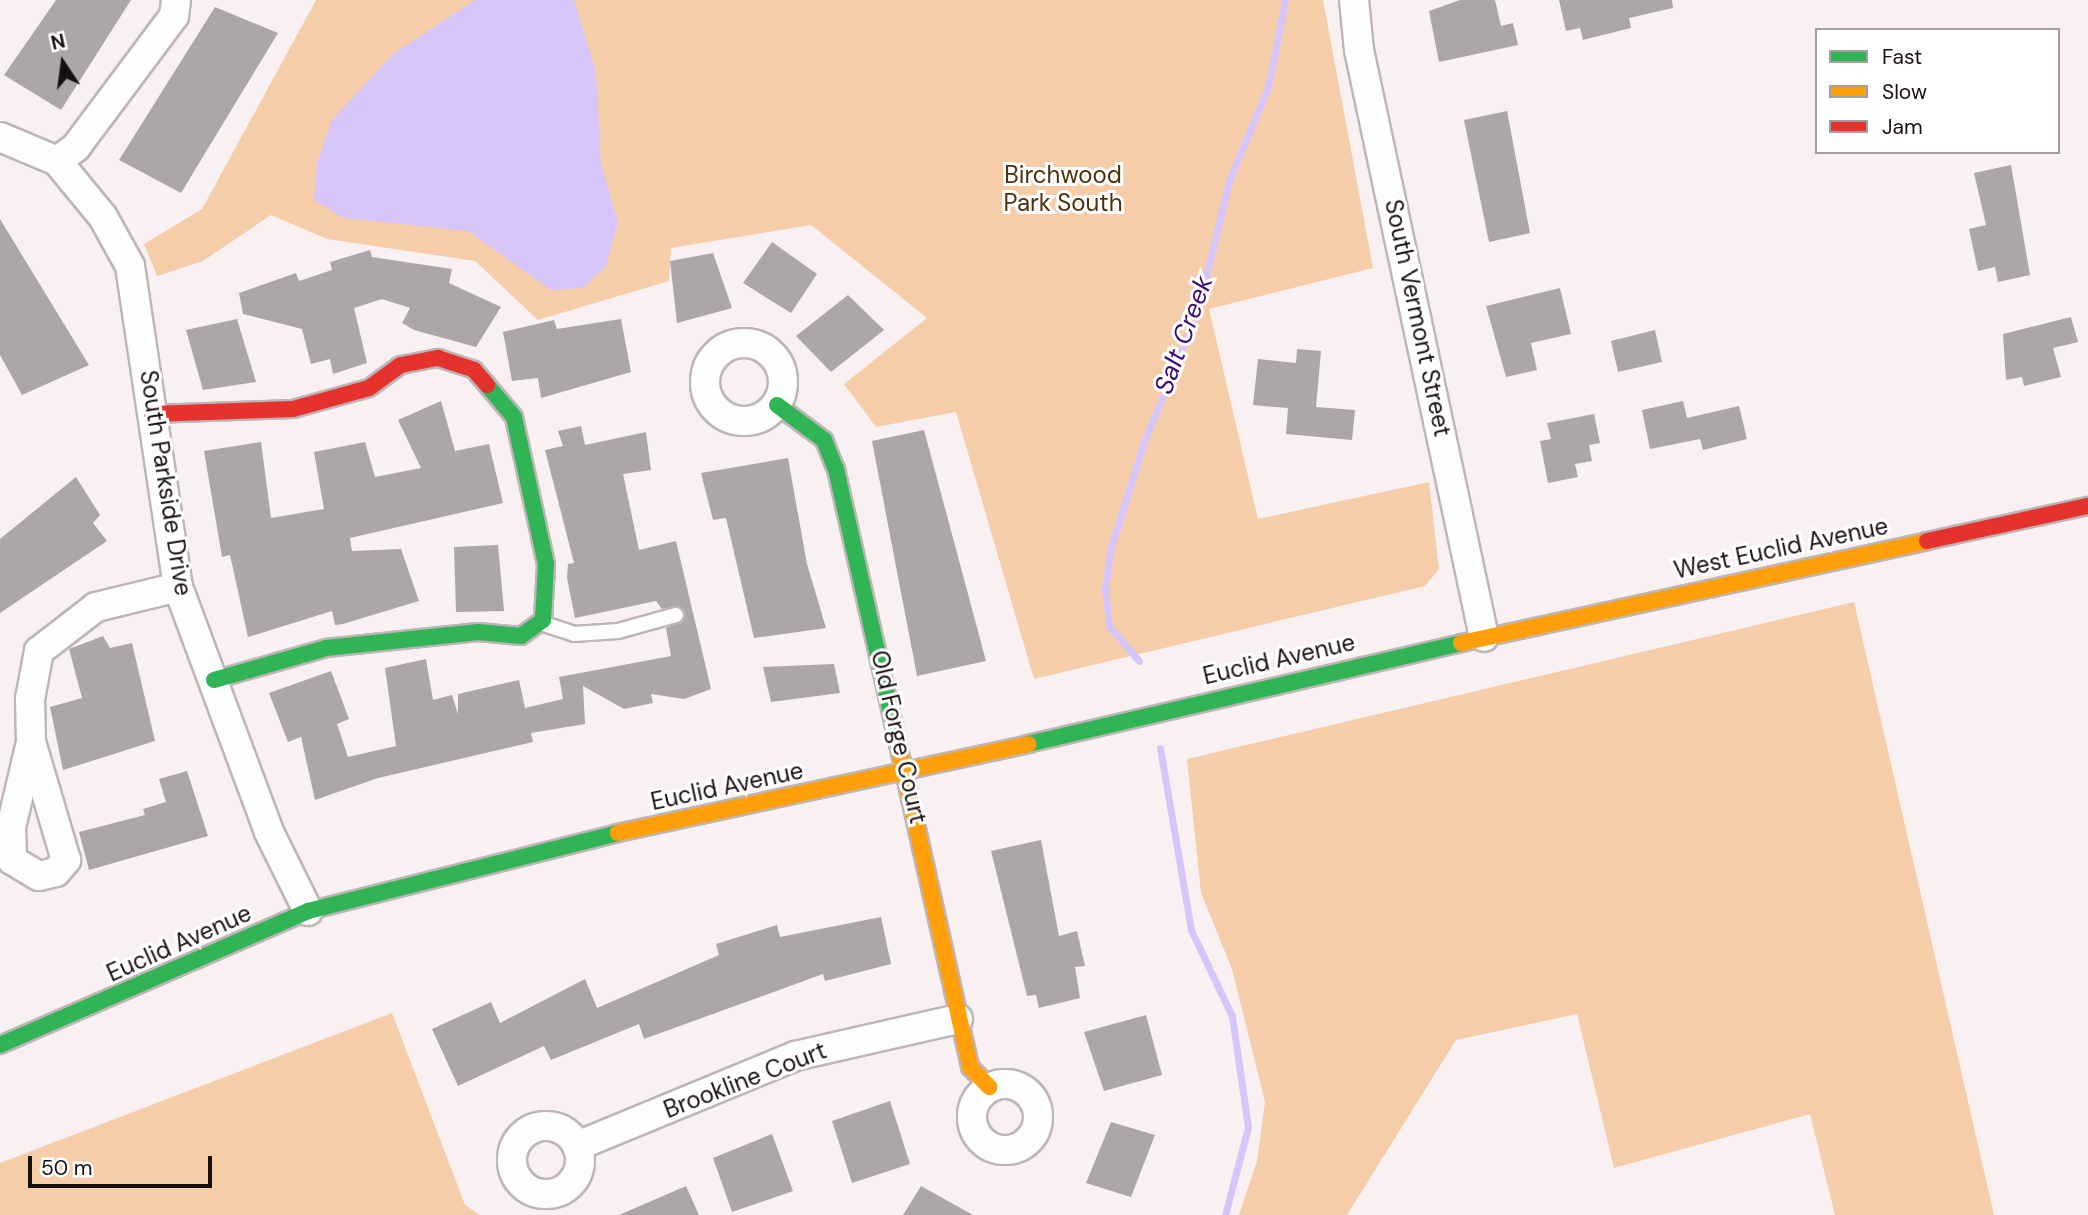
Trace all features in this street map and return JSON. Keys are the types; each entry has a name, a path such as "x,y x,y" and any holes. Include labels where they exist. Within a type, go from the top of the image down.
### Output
{"main road":[{"path":"152,414 293,409 369,388 401,365 438,358 474,369 514,418 546,564 540,623 521,636 478,632 326,649 214,680"},
{"name":"Old Forge Court","path":"776,405 824,440 836,469 908,773 958,1019 970,1067 989,1087"},
{"name":"West Euclid Avenue","path":"1484,637 2088,506"},
{"name":"Euclid Avenue","path":"0,1045 308,911 674,819 908,773 1484,637"}],"street":[{"path":"57,160 76,147 174,16 176,0"},
{"name":"South Vermont Street","path":"1354,0 1359,50 1484,637"},
{"name":"South Parkside Drive","path":"0,137 57,160 103,217 130,266 178,587 268,832 308,911"},
{"path":"31,742 30,699 39,651 96,607 178,587"},
{"name":"Brookline Court","path":"577,1146 795,1056 958,1019"}],"lane":[{"path":"540,623 574,634 618,631 676,615"}],"green space":[{"name":"Birchwood Park South","path":"316,0 1323,0 1373,268 1209,309 1258,519 1429,482 1439,569 1425,586 1034,679 956,412 876,427 844,384 927,318 811,225 671,248 669,281 538,320 475,261 327,239 271,215 203,261 157,276 144,244 202,209"},
{"path":"1854,602 1994,1215 1835,1215 1810,1114 1614,1168 1577,1014 1456,1040 1347,1215 1239,1215 1257,1161 1265,1102 1232,969 1201,893 1187,759"},
{"path":"392,1013 465,1205 480,1215 0,1215 0,1163"}],"shaded area":[{"path":"475,0 574,0 596,72 601,164 618,222 606,266 583,288 551,290 468,231 343,218 314,200 317,163 332,120 393,54"}],"building":[{"path":"56,0 131,0 61,110 4,75"},
{"path":"1460,0 1495,0 1501,26 1513,23 1518,45 1439,62 1429,11"},
{"path":"1559,0 1672,0 1673,8 1629,18 1631,28 1583,40 1580,28 1566,31"},
{"path":"215,7 278,33 181,193 119,160"},
{"path":"1507,111 1530,233 1489,242 1464,120"},
{"path":"2011,165 2030,275 1998,282 1995,267 1978,271 1969,229 1986,225 1974,173"},
{"path":"0,219 89,365 22,395 0,355"},
{"path":"772,242 817,274 791,313 743,283"},
{"path":"370,250 372,257 452,269 449,283 501,307 476,347 414,330 402,323 410,308 382,299 354,308 367,363 333,374 330,359 311,364 302,329 243,314 239,293 296,273 299,281 332,270 330,262"},
{"path":"713,253 732,308 677,323 670,261"},
{"path":"1560,288 1571,334 1531,343 1537,370 1506,377 1486,306"},
{"path":"848,295 884,330 831,372 796,336"},
{"path":"2071,317 2078,342 2053,348 2061,377 2024,386 2022,377 2006,380 2003,334"},
{"path":"237,319 256,382 203,390 186,330"},
{"path":"621,319 631,372 541,398 538,378 512,381 503,332 554,320 557,329"},
{"path":"1655,330 1662,362 1618,372 1611,341"},
{"path":"1297,349 1321,351 1316,407 1355,410 1352,440 1286,434 1288,408 1253,405 1258,359 1296,363"},
{"path":"441,401 455,451 489,444 503,503 350,538 352,551 401,549 419,601 335,625 332,611 248,637 230,555 222,557 204,451 261,442 271,518 324,509 314,452 365,442 375,477 421,468 398,420"},
{"path":"1683,401 1687,418 1739,406 1747,439 1703,450 1700,439 1650,449 1642,410"},
{"path":"1594,414 1600,443 1589,445 1592,461 1575,464 1578,477 1548,483 1540,441 1551,439 1547,423"},
{"path":"581,426 585,445 646,432 651,470 623,474 639,550 676,541 711,689 684,699 651,694 653,703 624,709 583,686 585,724 531,733 533,742 378,778 315,800 301,737 288,742 269,693 331,671 349,719 337,724 348,757 396,746 385,668 426,659 433,700 452,695 458,714 458,694 519,680 525,708 563,699 559,677 671,656 666,628 683,621 679,606 662,609 656,601 575,618 567,578 568,564 574,563 545,450 563,446 558,431"},
{"path":"924,430 986,661 917,676 872,441"},
{"path":"788,458 807,564 826,628 754,638 726,518 713,520 701,473"},
{"path":"76,477 100,515 93,523 107,541 0,613 0,539"},
{"path":"498,545 504,611 456,612 454,547"},
{"path":"103,636 110,648 132,643 155,741 63,770 50,707 82,698 69,649"},
{"path":"834,664 840,693 771,702 763,667"},
{"path":"187,771 208,836 89,870 79,832 145,815 143,809 166,802 159,779"},
{"path":"1041,840 1059,936 1077,931 1085,966 1075,967 1080,998 1039,1008 1036,995 1027,996 991,851"},
{"path":"881,917 891,964 825,981 823,974 644,1039 639,1024 551,1060 544,1046 458,1086 432,1029 491,1002 500,1023 585,979 597,1008 719,955 716,944 777,925 780,937"},
{"path":"1146,1015 1162,1075 1104,1091 1084,1032"},
{"path":"890,1101 910,1164 852,1183 832,1121"},
{"path":"1111,1122 1155,1135 1131,1197 1086,1183"},
{"path":"772,1134 793,1191 732,1212 713,1158"},
{"path":"686,1186 699,1215 619,1215"},
{"path":"921,1186 973,1215 903,1215"}],"waterway":[{"name":"Salt Creek","path":"1139,661 1109,626 1105,588 1111,547 1144,442 1198,310 1229,181 1268,87 1285,0"},
{"name":"Salt Creek","path":"1160,748 1191,930 1232,1016 1248,1127 1225,1215"}],"traffic: fast":[{"path":"214,680 326,648 478,632 521,636 543,620 546,564 514,417 487,385"},
{"path":"777,405 824,440 836,469 900,753"},
{"path":"1028,744 1461,643"},
{"path":"0,1045 308,911 618,833"}],"traffic: slow":[{"path":"1461,643 1927,541"},
{"path":"618,833 1028,744"},
{"path":"900,753 970,1067 989,1087"}],"traffic: jam":[{"path":"152,414 293,409 369,388 401,365 438,358 474,370 487,385"},
{"path":"1927,541 2088,506"}]}
